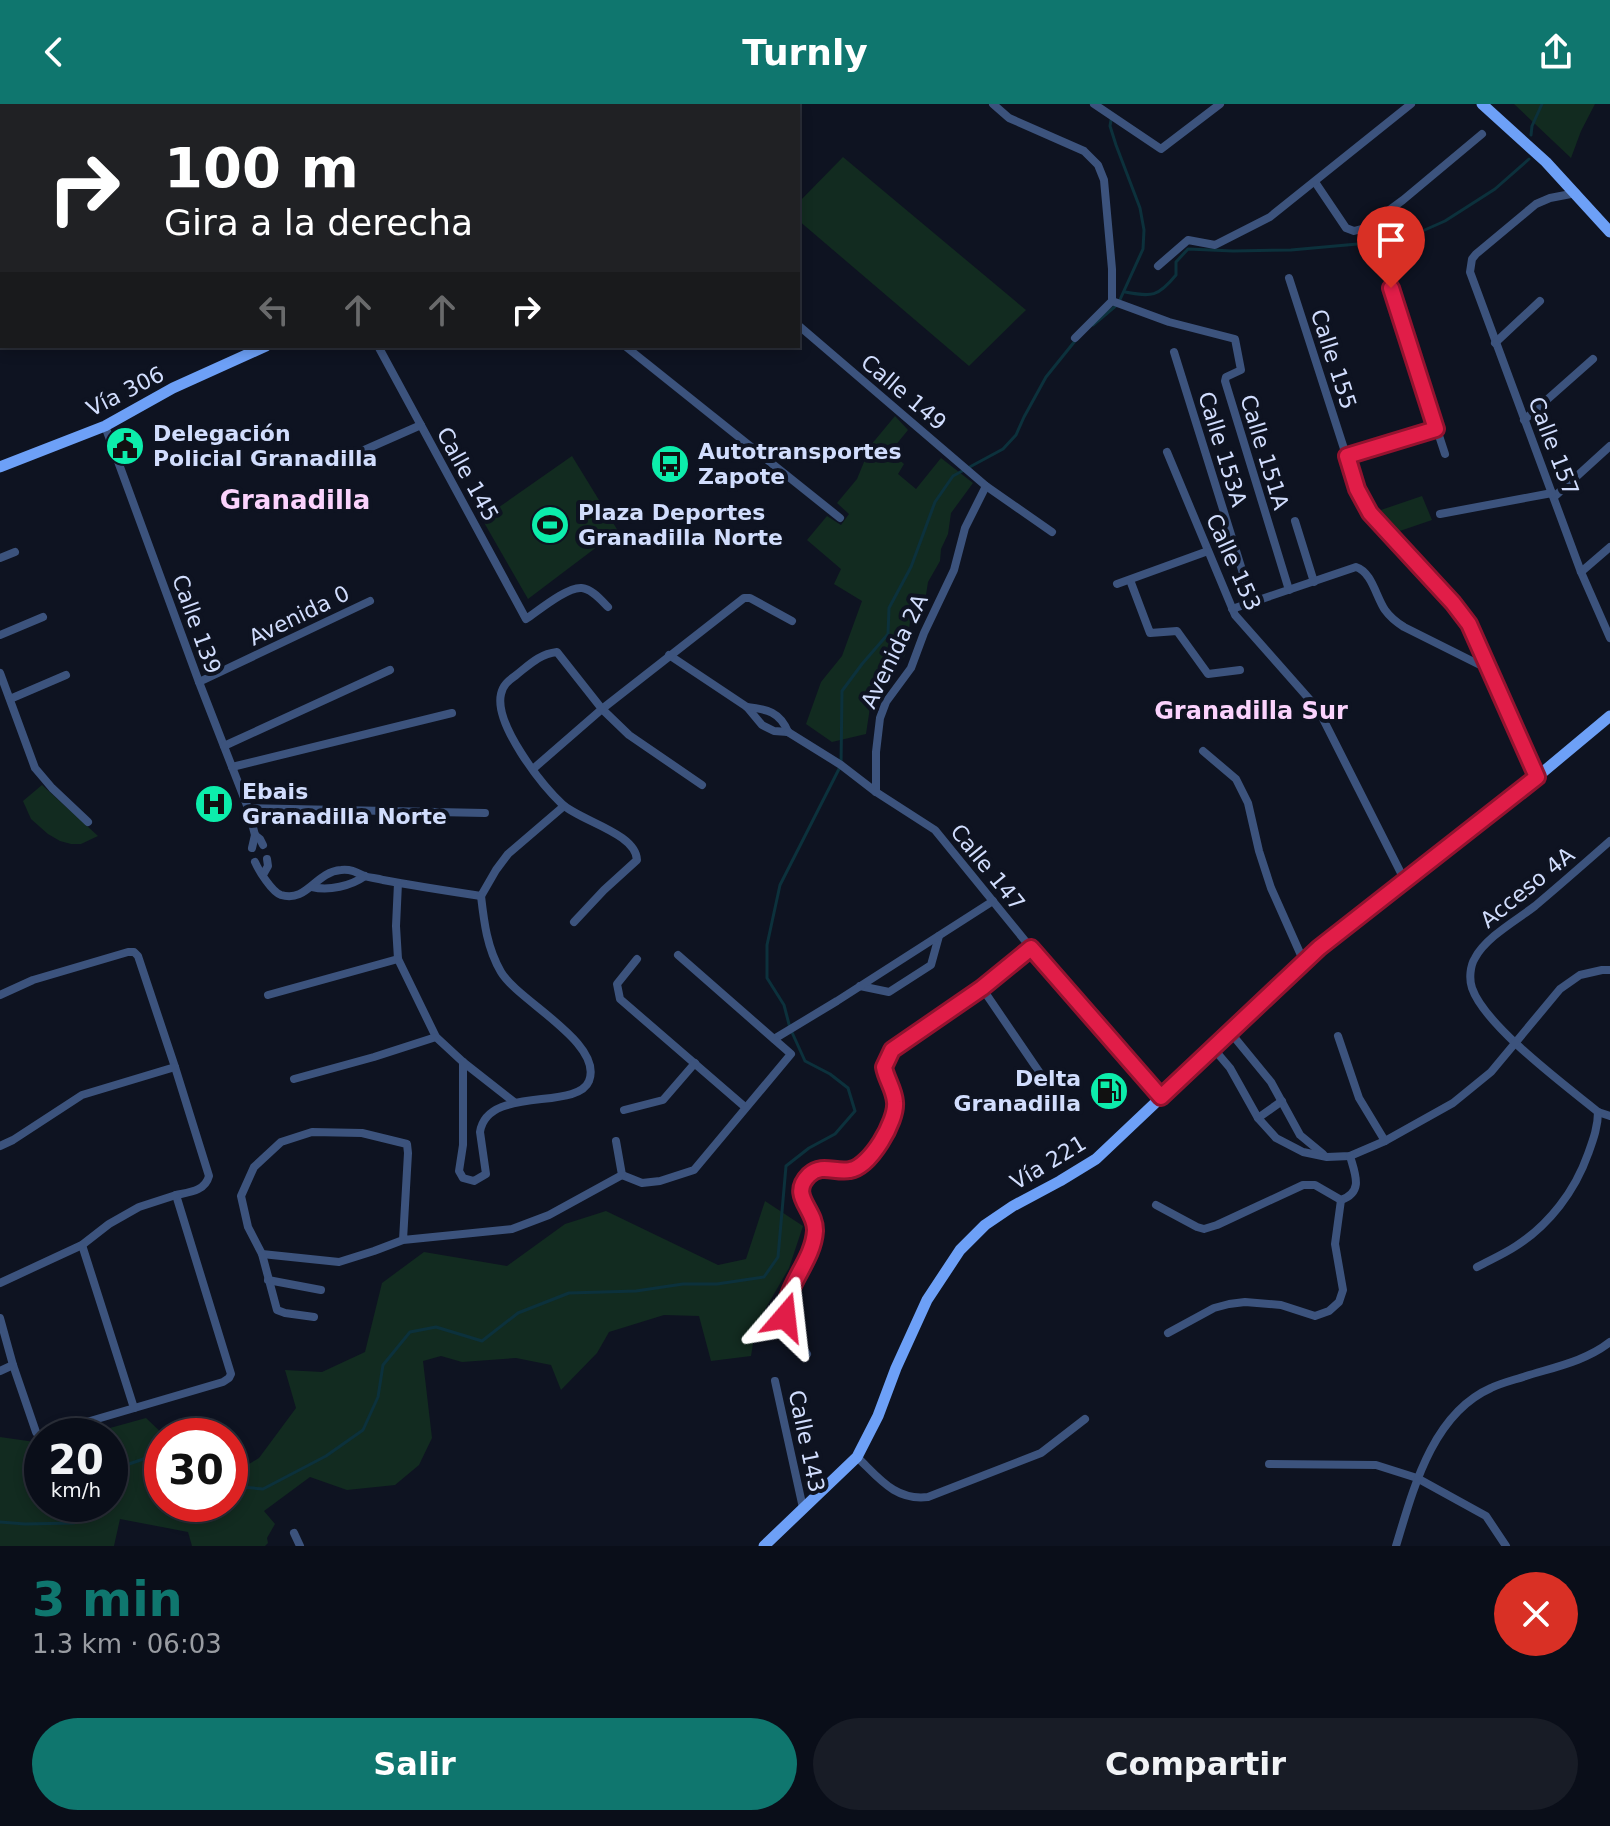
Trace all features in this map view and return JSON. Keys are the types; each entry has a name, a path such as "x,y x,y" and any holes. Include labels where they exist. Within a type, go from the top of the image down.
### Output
{"main road":[{"path":"1482,104 1546,162 1610,232"},
{"name":"Vía 306","path":"0,467 105,426 173,388 262,348"},
{"name":"Vía 221","path":"764,1546 857,1457 878,1416 927,1300 960,1250 985,1225 1096,1159 1304,962 1610,716"}],"street":[{"path":"993,104 1009,118 1084,151 1098,165 1104,180 1112,301 1075,338"},
{"path":"1094,104 1161,149 1220,104"},
{"path":"1158,266 1188,240 1215,245 1266,219 1411,104"},
{"path":"1315,182 1346,228 1354,231 1365,228 1482,134"},
{"name":"Calle 157","path":"1576,193 1536,204 1476,254 1471,265 1471,279 1581,572 1610,638"},
{"name":"Calle 155","path":"1289,278 1363,502 1469,624 1537,777"},
{"path":"1391,288 1445,454"},
{"name":"Calle 151A","path":"1112,301 1169,322 1237,341 1241,370 1229,374 1225,381 1289,590"},
{"path":"1495,343 1540,301"},
{"name":"Calle 149","path":"800,327 986,486 1052,532"},
{"name":"Calle 145","path":"379,348 526,619 577,588 585,588 608,607"},
{"path":"628,348 840,518"},
{"name":"Calle 153A","path":"1174,352 1252,602"},
{"path":"1524,420 1593,359"},
{"path":"362,451 421,425"},
{"name":"Calle 139","path":"105,426 248,808 255,835"},
{"path":"1347,456 1436,429"},
{"path":"1440,514 1553,495 1610,446"},
{"name":"Calle 153","path":"1167,452 1232,609 1240,623 1318,709 1405,881"},
{"name":"Avenida 2A","path":"876,792 880,718 886,702 911,668 954,570 965,528 986,486"},
{"path":"1295,521 1314,582"},
{"path":"1581,572 1610,547"},
{"path":"1117,584 1208,551"},
{"path":"0,558 15,552"},
{"path":"1232,609 1356,567 1363,569 1391,618 1489,669"},
{"path":"1130,580 1150,633 1176,630 1208,674 1240,670"},
{"path":"533,769 602,709 744,598 750,598 792,621"},
{"name":"Avenida 0","path":"199,682 370,601"},
{"path":"0,635 43,617"},
{"path":"574,922 637,860 636,850 564,806 533,769 512,740 506,724 500,701 506,683 539,656 557,652 602,709 629,735 702,785"},
{"path":"669,655 747,707 762,725 774,731 788,732"},
{"path":"224,746 390,670"},
{"path":"0,673 35,768 88,822"},
{"path":"10,699 66,675"},
{"path":"747,707 767,709 779,716 788,732"},
{"path":"232,767 452,713"},
{"name":"Calle 147","path":"788,732 935,830 1031,948 1161,1097"},
{"path":"1203,751 1236,779 1248,803 1271,888 1304,962"},
{"path":"463,1062 463,1145 458,1168 463,1178 474,1181 484,1176 480,1132 487,1116 514,1102 569,1094 586,1086 589,1080 588,1062 574,1039 520,994 502,973 485,932 481,896 508,854 564,806"},
{"path":"248,808 485,813"},
{"path":"252,848 255,835 263,845"},
{"name":"Acceso 4A","path":"1598,1112 1516,1044 1481,1005 1471,986 1470,972 1475,958 1487,943 1610,841"},
{"path":"264,873 268,866 267,859"},
{"path":"255,862 271,889 284,896 301,893 334,871 356,870 365,876 398,883 481,896"},
{"path":"312,887 320,889 354,883 365,876"},
{"path":"398,883 398,959 436,1037 514,1102"},
{"path":"774,1039 993,901"},
{"path":"860,986 889,992 921,972 931,965 939,935"},
{"path":"807,1354 785,1317 785,1308 807,1259 815,1229 800,1191 802,1184 821,1168 854,1170 867,1160 894,1116 894,1095 884,1067 888,1056 897,1045 982,988 1031,948"},
{"path":"0,995 33,980 134,952 138,956 209,1176 202,1188 139,1207 82,1245 0,1283"},
{"path":"622,1175 642,1183 660,1181 694,1170 791,1054 678,955"},
{"path":"268,995 398,959"},
{"path":"637,959 617,984 620,999 745,1107"},
{"path":"1213,1048 1230,1068 1258,1118 1276,1138 1303,1152 1327,1157 1350,1156 1385,1141 1453,1103 1491,1072 1560,989 1580,975 1610,970"},
{"path":"982,988 1042,1076"},
{"path":"1230,1032 1271,1082 1300,1135 1327,1157"},
{"path":"1338,1036 1359,1098 1385,1141"},
{"path":"294,1079 436,1037"},
{"path":"624,1110 663,1100 695,1063"},
{"path":"0,1146 82,1095 175,1067"},
{"path":"1258,1118 1282,1101"},
{"path":"1477,1267 1516,1246 1546,1221 1571,1191 1582,1171 1598,1124 1598,1112 1610,1116"},
{"path":"314,1317 277,1310 262,1254 248,1227 241,1196 254,1167 281,1142 312,1132 362,1133 407,1144 403,1240"},
{"path":"616,1141 622,1175"},
{"path":"1341,1200 1353,1193 1357,1179 1350,1156"},
{"path":"262,1254 339,1262 403,1240 512,1229 549,1215 622,1175"},
{"path":"1156,1205 1204,1229 1303,1185 1315,1185 1341,1200"},
{"path":"0,1318 13,1365 39,1436 229,1378 231,1374 176,1195"},
{"path":"1168,1333 1214,1308 1229,1304 1281,1305 1315,1316 1329,1311 1339,1302 1343,1290 1335,1244 1341,1200"},
{"path":"82,1245 134,1408"},
{"path":"268,1280 321,1290"},
{"path":"1396,1546 1417,1478 1445,1425 1467,1402 1490,1388 1575,1362 1610,1342"},
{"path":"0,1371 13,1365"},
{"name":"Calle 143","path":"775,1381 803,1508"},
{"path":"857,1457 883,1482 904,1496 915,1499 928,1497 1041,1453 1085,1419"},
{"path":"1269,1464 1376,1465 1417,1478 1486,1516 1506,1546"},
{"path":"294,1533 300,1546"}],"green space":[{"path":"1514,104 1595,104 1571,158"},
{"path":"843,157 1026,310 969,366 800,222 800,201"},
{"path":"895,416 908,430 890,452 904,464 898,474 916,489 941,458 973,483 951,513 940,561 928,582 926,595 910,621 906,654 872,694 866,734 832,742 806,724 821,682 842,656 862,601 834,584 841,569 807,540 827,516 841,525 849,514 837,503 857,479 871,445"},
{"name":"Plaza Deportes Granadilla Norte","path":"572,456 618,531 528,599 482,519"},
{"path":"1422,496 1432,520 1394,533 1375,512"},
{"path":"42,785 98,836 81,844 71,844 48,834 31,819 23,801"},
{"path":"765,1201 803,1226 789,1268 756,1325 751,1356 711,1361 699,1316 664,1315 609,1332 597,1353 561,1390 551,1365 516,1358 462,1362 441,1356 423,1361 432,1438 419,1465 395,1485 347,1490 310,1477 264,1511 275,1524 265,1546 192,1546 188,1532 128,1521 128,1423 144,1419 144,1522 248,1522 248,1465 259,1458 296,1408 285,1370 322,1372 365,1352 382,1283 424,1252 507,1266 565,1224 606,1211 718,1265 746,1259"},
{"path":"0,1437 24,1440 24,1522 119,1522 114,1546 0,1546"}],"waterway":[{"path":"1531,135 1542,104"},
{"path":"1093,325 1118,304 1143,249 1140,208 1116,145 1111,120"},
{"path":"1125,292 1148,295 1164,288 1176,275 1176,262 1188,249 1291,250 1402,240 1445,221 1495,189 1529,159"},
{"path":"248,1488 263,1489 326,1456 363,1430 378,1397 383,1365 410,1332 436,1327 482,1341 518,1313 569,1293 636,1291 764,1277 778,1257 786,1166 809,1148 835,1134 855,1111 848,1088 805,1061 790,1028 784,1005 767,978 767,945 780,885 841,765 842,691 888,634 889,608 911,567 935,502 953,476 1003,449 1016,435 1046,377 1075,341"},
{"path":"128,1465 144,1459"},
{"path":"0,1522 75,1522"}],"place":[{"name":"Delegación Policial Granadilla","path":"125,446"},
{"name":"Autotransportes Zapote","path":"670,464"},
{"name":"Plaza Deportes Granadilla Norte","path":"550,525"},
{"name":"Ebais Granadilla Norte","path":"214,804"},
{"name":"Delta Granadilla","path":"1109,1091"}],"district":[{"name":"Granadilla","path":"295,500"},
{"name":"Granadilla Sur","path":"1251,711"}],"route":[{"path":"785,1317 788,1297 807,1259 815,1229 800,1191 802,1184 821,1168 854,1170 867,1160 894,1116 894,1095 884,1067 892,1050 982,988 1031,948 1161,1097 1319,948 1537,777 1469,624 1370,513 1357,489 1347,456 1436,429 1391,288"}]}
